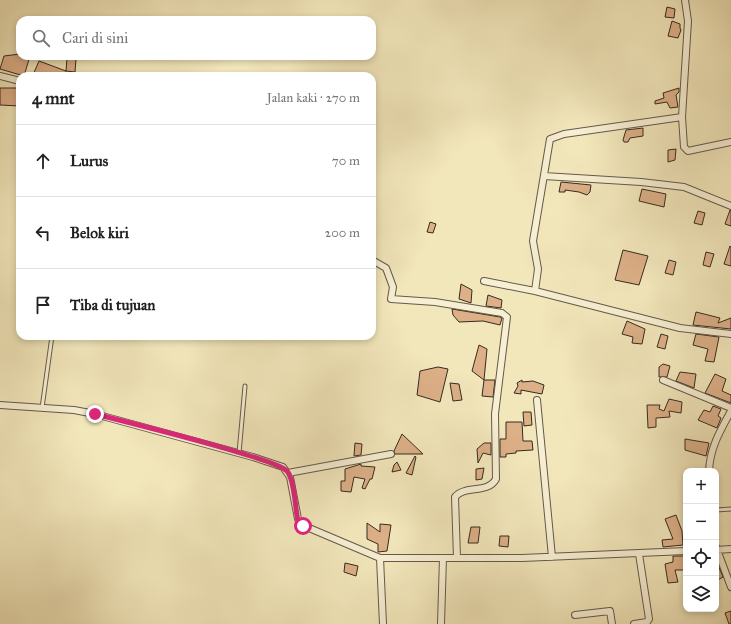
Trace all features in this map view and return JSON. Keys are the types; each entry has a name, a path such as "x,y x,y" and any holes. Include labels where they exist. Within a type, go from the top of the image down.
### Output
{"street":[{"path":"685,0 688,20 682,117 684,147 687,150 731,142"},
{"path":"0,76 16,80"},
{"path":"535,291 538,269 533,241 550,140 553,136 626,124 682,117"},
{"path":"544,176 641,182 684,188 731,206"},
{"path":"376,262 386,268 393,287 391,299 435,302 502,313 507,317 495,414 496,479 489,486 456,496 457,558"},
{"path":"484,281 535,291 680,328 731,334"},
{"path":"663,380 731,410 715,439 710,454 709,468"},
{"path":"537,400 552,557"},
{"path":"0,405 74,410 95,414 239,453 280,466 288,473 298,519 302,525 380,558 552,557 683,551"},
{"path":"288,473 391,454"},
{"path":"719,549 731,549"},
{"path":"634,624 647,622 649,619 639,554"},
{"path":"719,557 731,587"},
{"path":"380,558 383,624"},
{"path":"441,624 443,558"},
{"path":"575,615 610,611 612,624"}],"lane":[{"path":"42,408 51,340"},
{"path":"239,453 245,386"},
{"path":"719,510 731,510"}],"building":[{"path":"667,7 675,9 674,18 665,17"},
{"path":"672,21 680,24 681,30 678,38 668,36"},
{"path":"16,54 16,60 29,60 25,72 16,72 16,74 0,69 4,56"},
{"path":"67,60 76,60 75,72 66,71"},
{"path":"39,61 66,71 66,72 34,72"},
{"path":"0,88 16,88 16,106 0,105"},
{"path":"679,88 679,92 676,95 678,107 670,108 667,102 655,104 655,101 664,98 663,93"},
{"path":"643,128 643,136 630,138 628,142 624,142 623,140 626,130"},
{"path":"676,149 675,160 668,162 668,150"},
{"path":"561,182 591,185 590,192 587,195 565,190 565,192 559,192"},
{"path":"642,189 666,194 664,207 639,201"},
{"path":"731,210 731,226 725,224"},
{"path":"698,211 705,213 702,225 694,223"},
{"path":"430,222 436,224 433,233 427,232"},
{"path":"730,246 731,247 731,266 724,264"},
{"path":"623,250 648,256 639,285 615,280"},
{"path":"706,252 714,254 710,267 703,265"},
{"path":"669,260 676,262 673,275 665,273"},
{"path":"461,284 472,290 471,303 459,299"},
{"path":"488,295 502,300 501,308 486,306"},
{"path":"452,309 502,318 500,325 483,321 459,322 453,315"},
{"path":"696,312 720,318 718,323 731,318 731,329 693,325"},
{"path":"627,321 645,329 642,344 632,343 633,337 622,334"},
{"path":"661,334 668,336 665,349 657,347"},
{"path":"696,334 719,337 714,362 705,361 708,349 693,345"},
{"path":"479,345 487,349 484,380 472,371"},
{"path":"663,364 670,366 667,377 659,377 659,367"},
{"path":"438,367 448,369 440,402 417,395 420,371"},
{"path":"680,372 696,374 694,388 676,381"},
{"path":"715,374 726,379 722,391 731,395 731,403 705,393"},
{"path":"484,380 495,380 493,397 482,396"},
{"path":"522,380 522,382 533,381 544,385 542,394 521,390 521,394 514,393 518,386 517,383"},
{"path":"450,383 459,384 462,400 453,401"},
{"path":"669,399 682,402 681,413 669,411 670,417 656,418 656,427 648,428 647,405 660,405 659,409 664,411"},
{"path":"713,406 721,409 718,416 721,418 717,428 698,420 704,410 710,412"},
{"path":"523,412 531,412 532,425 524,426"},
{"path":"506,422 522,422 523,441 532,441 533,450 516,451 516,453 506,454 506,457 500,457 500,439 506,439"},
{"path":"402,434 423,454 395,454 394,451"},
{"path":"685,439 709,443 706,456 685,450"},
{"path":"355,443 362,444 361,455 354,456"},
{"path":"484,443 491,443 491,455 483,453 478,463 477,449"},
{"path":"415,456 412,475 406,473"},
{"path":"397,462 401,470 392,472 394,465"},
{"path":"361,464 361,466 375,467 372,479 370,479 365,489 362,488 365,479 354,477 351,492 341,491 341,481 345,481 345,469"},
{"path":"484,468 482,479 476,480 476,469"},
{"path":"676,515 682,531 683,545 663,547 662,540 673,539 665,519"},
{"path":"367,523 380,532 380,524 391,525 387,551 378,552 378,544 367,539"},
{"path":"471,527 480,527 478,543 468,543"},
{"path":"500,536 509,536 508,547 499,546"},
{"path":"673,556 683,556 683,570 675,570 678,582 668,583 665,564 673,562"},
{"path":"345,563 358,566 356,576 344,572"},
{"path":"719,567 723,577 719,579"},
{"path":"731,611 731,624 729,624 725,613"}],"route":[{"path":"95,414 253,457 283,467 290,477 298,521 303,526"}]}
